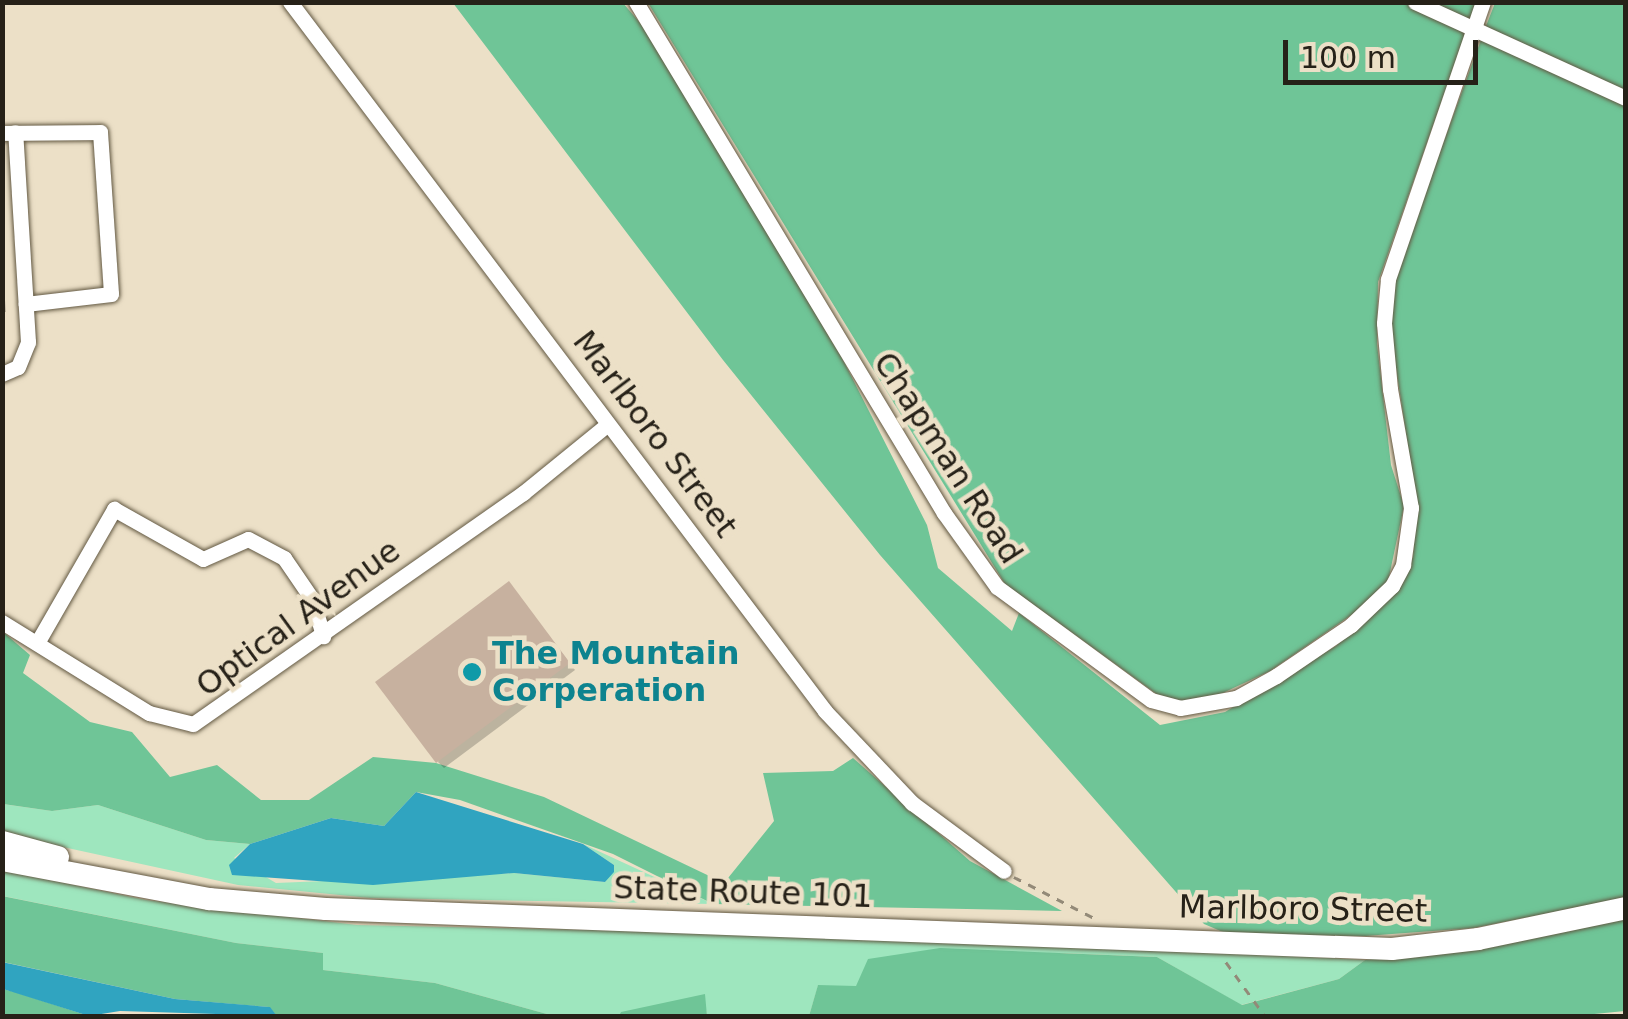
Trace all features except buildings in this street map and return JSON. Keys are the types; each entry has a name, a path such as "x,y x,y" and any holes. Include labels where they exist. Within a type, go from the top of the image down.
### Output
{"highway":[{"name":"State Route 101","path":"2,842 122,875 326,909"},
{"name":"State Route 101","path":"2,860 209,899 326,909 1157,940"},
{"name":"Marlboro Street","path":"1157,940 1392,949 1478,939 1626,908"}],"street":[{"name":"Marlboro Street","path":"290,2 837,725 912,803 1004,872"},
{"name":"Chapman Road","path":"636,2 944,513 997,587 1151,700 1180,708 1236,698 1276,676 1351,625 1392,586 1403,565 1411,508 1390,390 1384,323 1388,279 1483,2"},
{"path":"1415,2 1473,32 1626,98"},
{"path":"2,374 26,356 26,304 9,133 100,132 110,294 26,304"},
{"name":"Optical Avenue","path":"2,622 149,713 194,724 323,636 608,424"},
{"path":"38,642 114,509 203,558 248,539 284,558 312,599 323,636"}],"path":[{"path":"1004,872 1099,922"},
{"path":"1227,970 1265,1016"}],"green space":[{"path":"453,3 623,3 646,30 843,360 927,525 938,568 1012,631 1019,613 1160,725 1225,712 1336,646 1401,586 1413,557 1417,506 1389,321 1394,278 1486,26 1495,3 1625,3 1625,898 1473,928 1365,936 1230,935 1204,924 880,555 723,360"},
{"path":"648,3 1476,3 1378,282 1377,344 1391,465 1404,506 1386,591 1270,671 1212,698 1185,702 1158,695 1005,584"},
{"path":"2,631 30,655 23,673 90,722 132,732 170,777 217,765 261,800 309,800 373,757 436,763 544,797 724,883 774,821 763,773 833,771 853,758 970,861 1062,911 713,904 613,854 460,800 416,792 384,826 331,818 250,844 206,840 98,805 52,811 3,804"},
{"path":"2,804 52,811 98,805 206,840 250,844 234,858 276,883 514,873 605,882 614,865 583,844 713,904 370,898 238,885 3,834"},
{"path":"2,870 146,900 357,925 971,938 1365,960 1339,979 1241,1005 1157,957 1061,953 856,986 818,986 809,1016 707,1016 704,995 619,1016 554,1016 435,983 323,970 323,953 236,943 3,896"},
{"path":"2,896 236,943 323,953 323,970 435,983 554,1016 277,1016 269,1007 175,999 3,962"},
{"path":"1625,911 1625,1011 1574,1016 809,1016 818,985 856,986 868,959 940,948 1157,957 1242,1005 1339,979 1365,960 1486,945"},
{"path":"2,989 15,992 89,1016 3,1016"},
{"path":"705,994 707,1016 619,1016 621,1012"}],"water":[{"path":"416,792 583,844 614,865 614,872 605,882 514,873 373,885 232,875 229,865 250,844 331,818 384,826"},
{"path":"2,962 175,999 270,1007 277,1016 120,1011 89,1016 3,989"}],"place":[{"name":"The Mountain Corperation","path":"472,672"}]}
